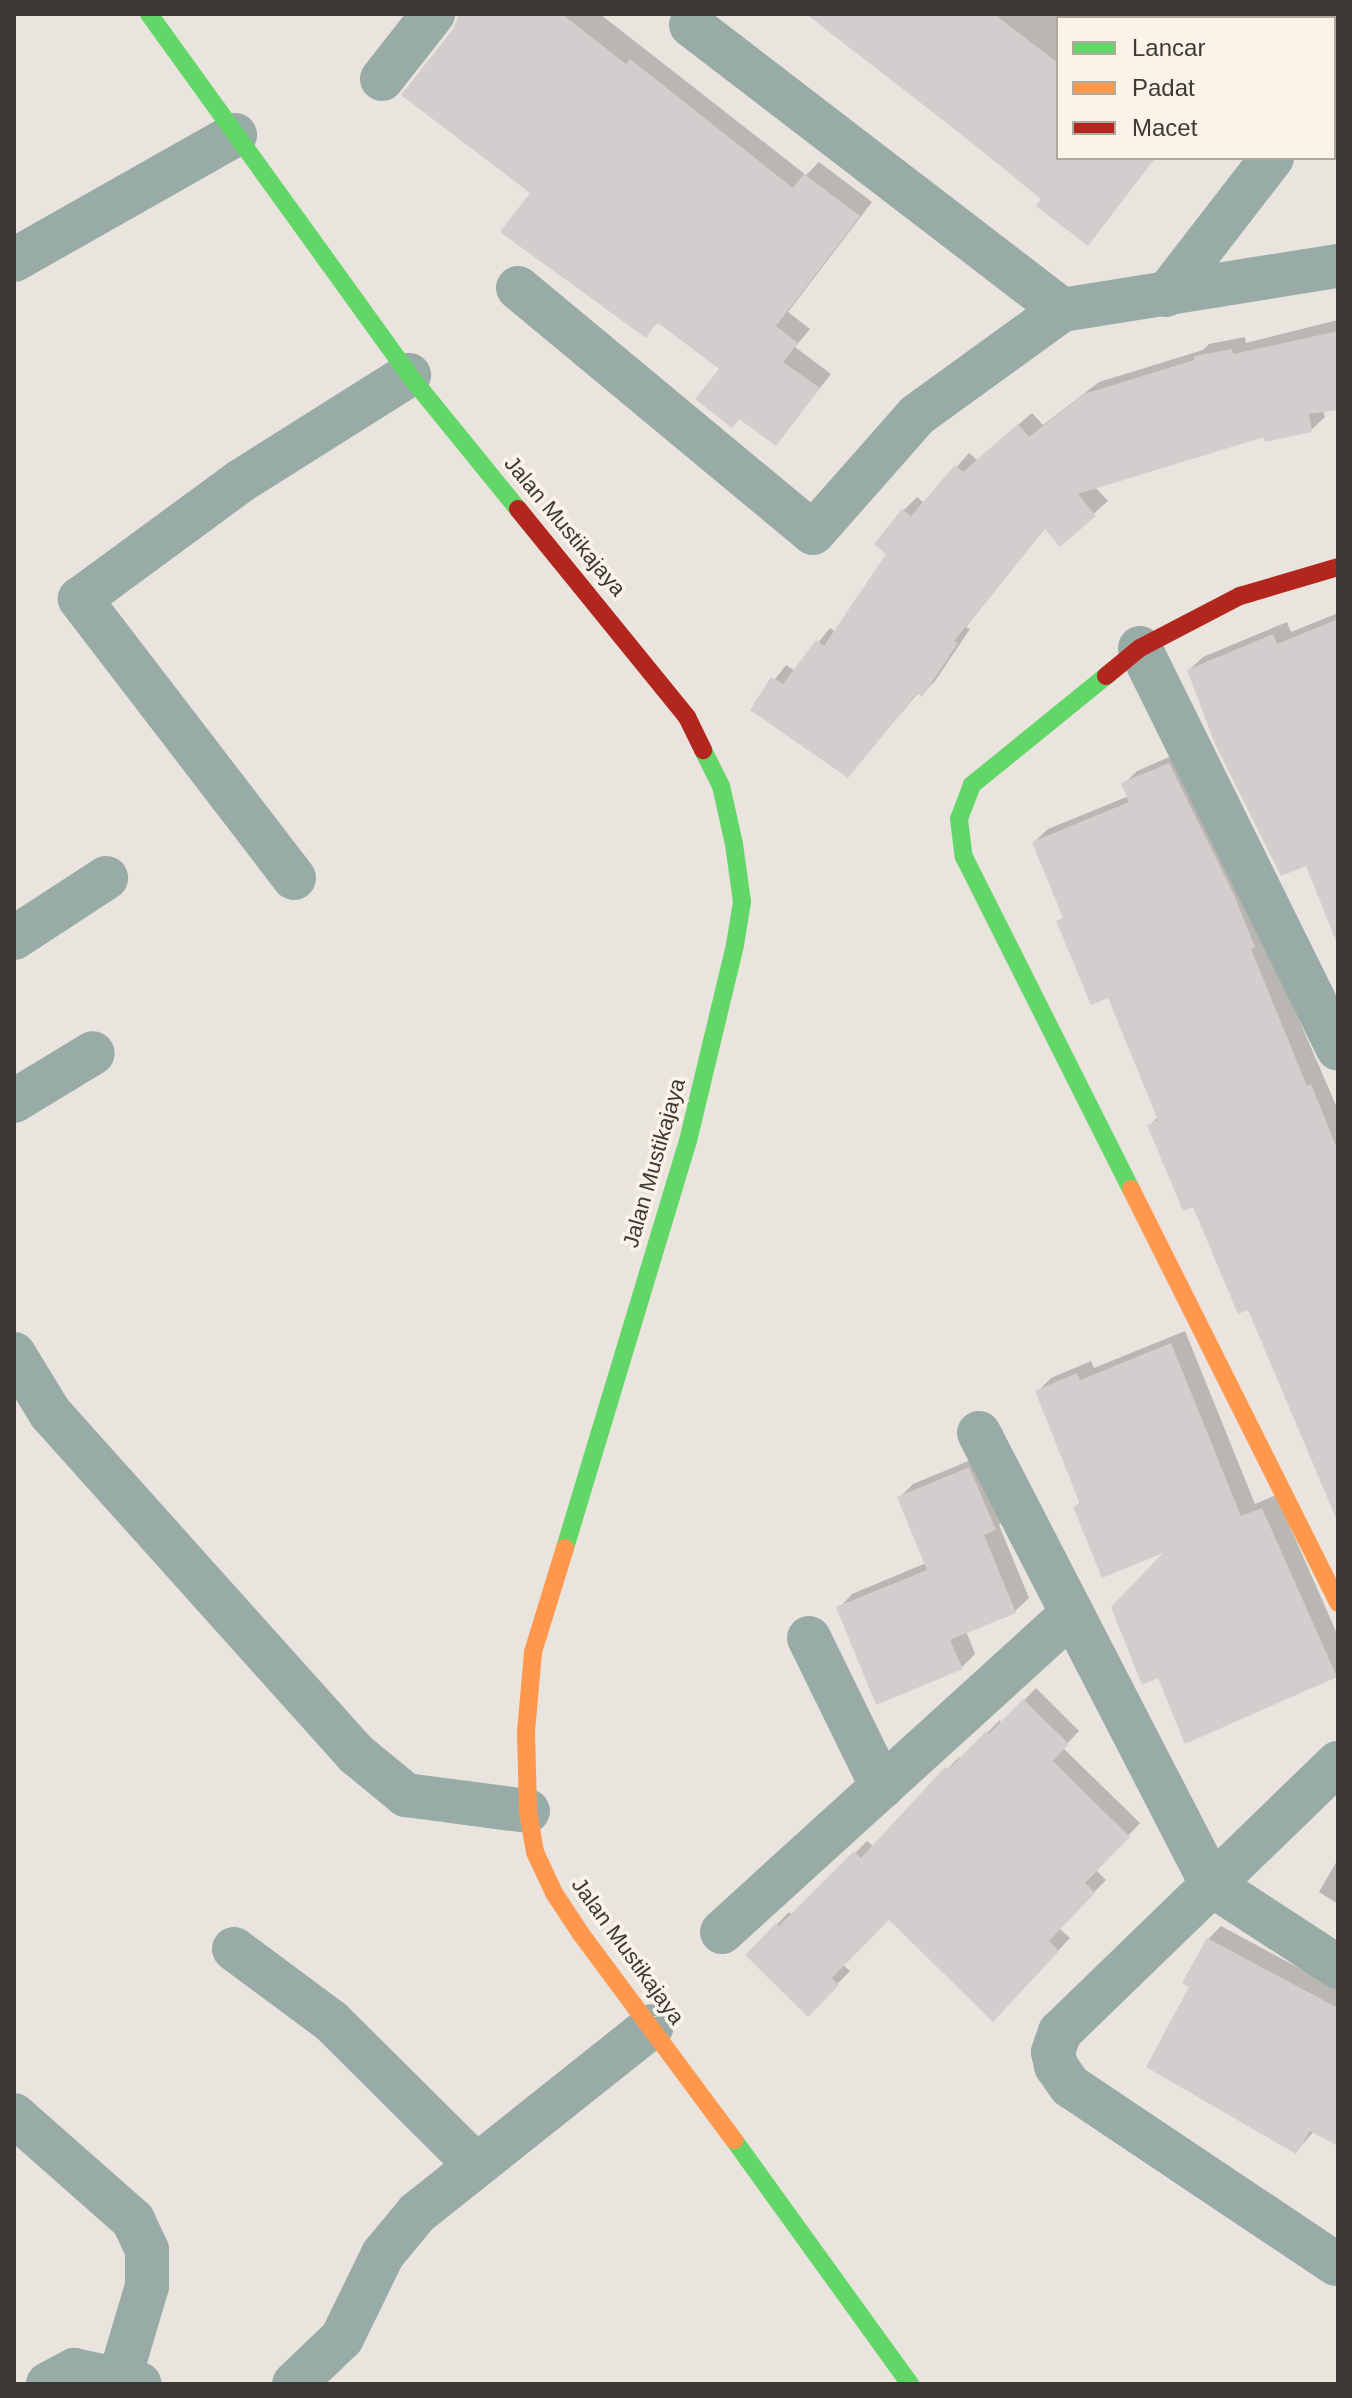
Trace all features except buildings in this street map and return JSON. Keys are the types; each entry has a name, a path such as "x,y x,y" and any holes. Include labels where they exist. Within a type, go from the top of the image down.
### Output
{"main road":[{"name":"Jalan Mustikajaya","path":"149,14 409,375 687,717 721,786 734,844 742,902 721,1006 688,1141 533,1652 526,1732 528,1811 535,1852 554,1893 910,2384"},
{"path":"1333,1581 964,857 959,819 972,785 1140,648 1240,596 1338,567"}],"street":[{"path":"382,79 433,14"},
{"path":"691,25 1062,310"},
{"path":"14,260 235,135"},
{"path":"1166,295 1270,160"},
{"path":"518,288 813,533 917,415 1062,310 1338,266"},
{"path":"294,878 80,599 239,482 409,375"},
{"path":"1140,648 1338,1049"},
{"path":"14,938 106,878"},
{"path":"14,1101 93,1053"},
{"path":"14,1354 50,1413 356,1754 406,1795 528,1811"},
{"path":"979,1433 1212,1885 1338,1967"},
{"path":"722,1932 1071,1614"},
{"path":"809,1638 882,1787"},
{"path":"1336,2264 1070,2086 1056,2066 1053,2052 1060,2032 1338,1763"},
{"path":"234,1949 331,2021 475,2164"},
{"path":"294,2384 342,2338 383,2254 417,2213 652,2026"},
{"path":"14,2115 133,2220 147,2250 147,2286 130,2381 74,2370 48,2384"},
{"path":"14,2370 31,2384"}],"traffic: fast":[{"path":"149,14 409,375 518,509"},
{"path":"1106,676 972,785 959,819 964,857 1131,1189"},
{"path":"565,1548 688,1141 735,945 742,902 734,844 721,786 703,750"},
{"path":"734,2140 910,2384"}],"traffic: slow":[{"path":"1131,1189 1338,1603"},
{"path":"565,1548 533,1652 526,1732 528,1811 535,1852 554,1893 581,1934 734,2140"}],"traffic: jam":[{"path":"518,509 687,717 703,750"},
{"path":"1106,676 1140,648 1240,596 1338,567"}]}
